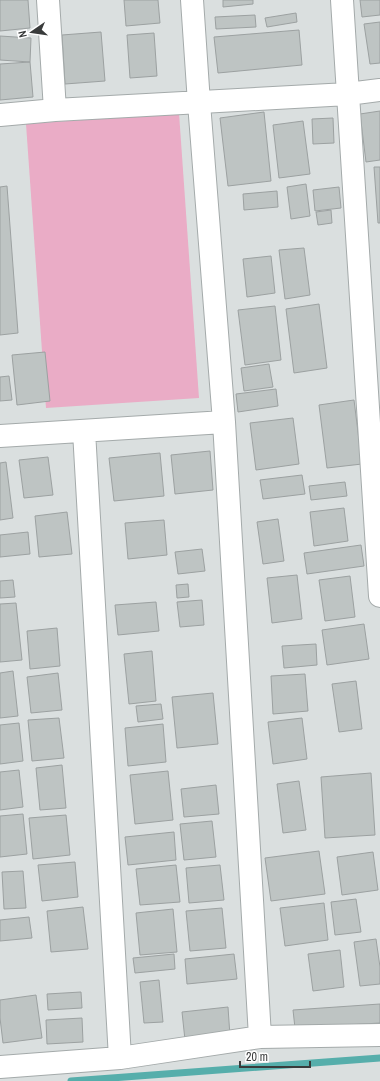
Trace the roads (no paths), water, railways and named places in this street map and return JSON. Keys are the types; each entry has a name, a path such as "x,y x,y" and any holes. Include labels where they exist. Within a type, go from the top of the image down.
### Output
{"street":[{"path":"48,0 55,110"},
{"path":"192,0 224,422 260,1037"},
{"path":"342,0 380,596"},
{"path":"0,115 55,110 348,94 380,90"},
{"path":"0,436 224,422"},
{"path":"84,430 120,1058"},
{"path":"0,1067 120,1058 260,1037 380,1035"}],"waterway":[{"path":"71,1081 380,1058"}]}
